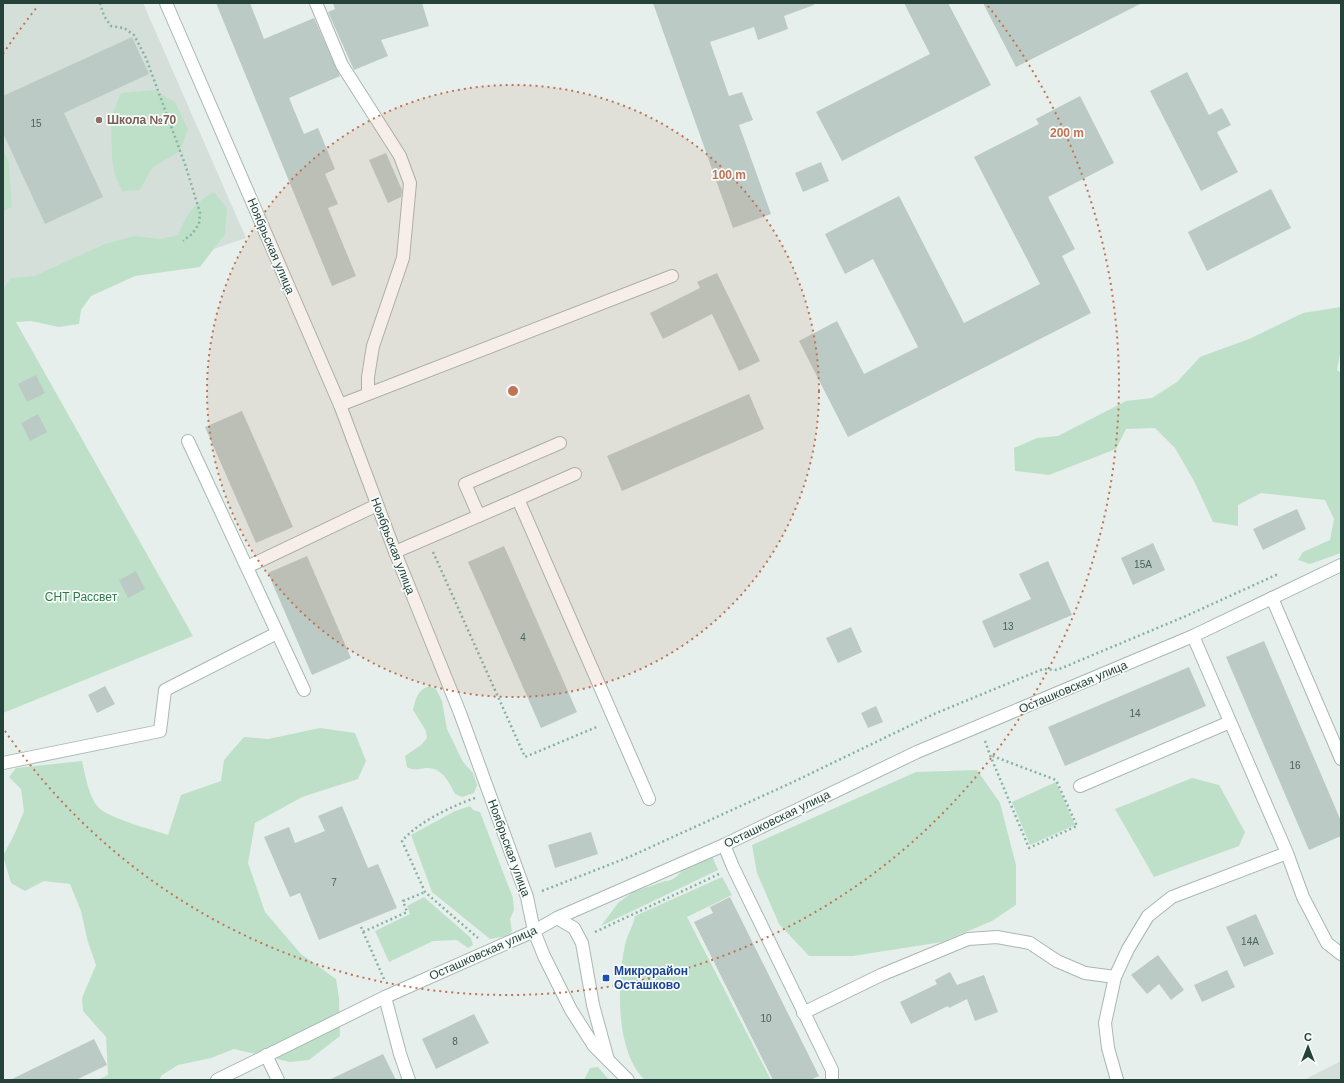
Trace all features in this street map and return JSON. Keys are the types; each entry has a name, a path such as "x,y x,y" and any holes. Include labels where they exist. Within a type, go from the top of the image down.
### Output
{"street":[{"name":"Ноябрьская улица","path":"166,3 340,405 395,552 457,706 527,897 534,931 556,982 571,1010 594,1046 628,1080"},
{"path":"316,3 342,65 400,156 410,183 403,258 373,346 368,377 368,394"},
{"path":"340,405 672,276"},
{"path":"188,441 304,690"},
{"path":"479,516 465,484 560,443"},
{"path":"395,552 575,474"},
{"path":"518,498 649,799"},
{"path":"247,567 377,505"},
{"name":"Осташковская улица","path":"217,1080 388,996 534,931 557,918 724,845 917,752 1193,636 1341,564"},
{"path":"1272,598 1341,759"},
{"path":"3,763 160,731 165,690 277,633"},
{"path":"1193,636 1287,854 1303,897 1326,943 1341,954"},
{"path":"1080,786 1230,722"},
{"path":"724,845 733,867 803,1013 832,1070 832,1080"},
{"path":"1117,1080 1108,1048 1105,1023 1115,977 1128,949 1148,916 1172,897 1287,854"},
{"path":"557,918 574,928 582,943 594,1011 608,1060"},
{"path":"803,1013 881,975 968,939 997,937 1030,943 1057,961 1085,973 1115,977"},
{"path":"388,996 400,1054 409,1080"},
{"path":"266,1055 278,1080"}],"path":[{"path":"100,3 104,16 111,26 124,28 134,35 146,58 186,167 200,213 199,224 192,234 183,241"},
{"path":"426,539 525,757 615,719"},
{"path":"527,897 629,857 791,783 934,714 1043,669 1058,670 1186,616 1276,575 1306,581"},
{"path":"978,726 990,755 1030,848 1077,826 1056,780 990,755"},
{"path":"489,793 463,802 411,831 402,841 425,892 492,950"},
{"path":"594,932 733,867"},
{"path":"364,932 407,912 403,901 425,892"},
{"path":"361,927 388,996"}],"shaded area":[{"name":"Школа №70","path":"3,3 143,3 246,238 175,262 3,313"},
{"path":"1341,1061 1341,1080 1304,1080"}],"green space":[{"path":"154,90 175,102 188,129 180,151 152,168 140,190 122,191 115,176 112,158 111,118 121,93"},
{"path":"3,148 9,163 12,207 3,211"},
{"name":"СНТ Рассвет","path":"214,192 227,208 225,234 200,267 135,276 91,296 81,310 79,324 59,327 31,321 16,322 193,636 3,713 3,289 11,278 34,276 105,244 134,236 161,239 178,235 184,221 196,205"},
{"path":"1341,307 1341,349 1337,370 1341,373 1341,553 1310,564 1298,560 1303,552 1330,540 1334,519 1325,500 1261,493 1238,505 1238,526 1213,522 1194,481 1175,448 1155,428 1126,429 1116,449 1049,475 1015,471 1014,448 1037,438 1058,436 1126,401 1152,398 1177,382 1200,357 1249,339 1303,313"},
{"path":"429,686 436,689 442,701 447,729 463,762 473,773 477,785 474,793 462,797 455,794 450,784 440,772 431,768 414,769 407,767 405,756 421,745 427,738 426,731 413,710 419,693"},
{"path":"320,728 355,733 366,761 358,779 302,797 255,823 248,863 265,912 301,954 336,979 339,998 340,1036 309,1060 290,1062 234,1049 211,1058 178,1065 162,1075 159,1080 97,1080 108,1075 106,1037 83,1011 82,998 96,965 88,942 81,911 70,884 44,881 25,891 11,883 3,856 24,811 21,789 9,777 16,768 82,761 90,792 99,808 121,820 168,835 181,795 221,781 224,760 244,737 268,739"},
{"path":"977,770 1000,803 1016,865 1016,905 992,921 942,942 853,956 809,956 779,924 757,873 752,845 916,772"},
{"path":"1192,778 1219,785 1245,832 1239,846 1154,877 1115,809"},
{"path":"1056,782 1075,825 1030,845 1012,802"},
{"path":"470,806 473,810 480,812 513,898 514,910 510,919 512,931 508,936 490,939 432,892 411,835 455,811"},
{"path":"712,856 718,870 601,926 618,903 633,892 669,881 691,864"},
{"path":"722,877 732,895 687,917 771,1080 645,1080 635,1068 628,1052 623,1035 621,1016 620,997 622,961 626,941 635,916"},
{"path":"424,897 471,938 473,945 468,948 457,940 433,941 389,962 375,931 410,914 407,906"},
{"path":"598,1067 609,1080 584,1080 590,1068"}],"building":[{"path":"216,3 250,3 264,39 314,18 340,76 289,98 304,134 318,128 335,169 325,174 338,204 328,208 356,276 332,286"},
{"path":"333,3 422,3 429,26 381,40 388,56 354,70 328,12 335,9"},
{"path":"653,3 813,3 814,5 784,16 788,29 758,40 754,27 710,42 729,96 742,92 753,120 739,125 771,214 733,228"},
{"path":"904,3 948,3 991,85 842,161 816,112 930,54"},
{"path":"983,3 1142,3 1016,67"},
{"name":"Школа №70","path":"132,37 149,74 64,113 103,197 45,224 3,133 3,96"},
{"path":"1187,72 1209,115 1222,108 1231,125 1217,132 1238,172 1201,191 1150,91"},
{"path":"1080,96 1114,163 1048,197 1075,249 1062,256 1091,313 848,437 799,341 837,321 864,374 918,347 873,259 845,274 825,234 899,196 964,323 1040,284 974,157 1039,124 1036,119"},
{"path":"386,153 402,190 401,197 388,203 369,160"},
{"path":"821,162 829,181 803,192 795,173"},
{"path":"1271,189 1291,228 1207,271 1188,232"},
{"path":"717,273 760,361 739,371 712,314 663,339 650,313 700,288 697,282"},
{"path":"36,375 45,393 27,402 18,384"},
{"path":"749,394 764,429 622,491 607,456"},
{"path":"242,411 293,527 256,543 205,427"},
{"path":"38,414 47,432 30,441 21,423"},
{"path":"1297,509 1306,529 1263,550 1253,529"},
{"path":"1153,543 1165,570 1133,585 1121,558"},
{"path":"504,546 577,712 541,728 468,562"},
{"path":"307,556 351,658 312,675 268,573"},
{"path":"1048,561 1072,615 994,648 982,621 1031,599 1019,574"},
{"path":"136,571 145,589 128,598 119,580"},
{"path":"851,627 862,652 838,663 826,638"},
{"path":"1264,641 1341,821 1341,836 1309,850 1226,657"},
{"path":"1189,667 1206,706 1065,766 1048,727"},
{"path":"105,686 115,704 97,713 88,695"},
{"path":"876,706 883,722 868,728 861,713"},
{"path":"342,806 368,868 378,864 397,908 319,940 300,893 290,897 264,837 289,827 295,843 325,831 318,816"},
{"path":"591,832 598,854 555,868 548,845"},
{"path":"730,897 819,1076 810,1080 773,1080 694,922 713,913 710,907"},
{"path":"1256,914 1274,954 1244,967 1226,927"},
{"path":"1158,955 1184,990 1171,1000 1159,984 1147,994 1131,975"},
{"path":"1227,970 1235,987 1202,1002 1194,985"},
{"path":"950,972 957,985 984,975 998,1012 975,1021 967,999 949,1008 948,1006 911,1024 900,1002 937,984 935,980"},
{"path":"474,1014 489,1043 436,1069 422,1039"},
{"path":"94,1039 107,1065 76,1080 10,1080"},
{"path":"383,1054 396,1080 329,1080"}],"place":[{"name":"Школа №70","path":"99,120"},
{"name":"Микрорайон Осташково","path":"606,978"}]}
